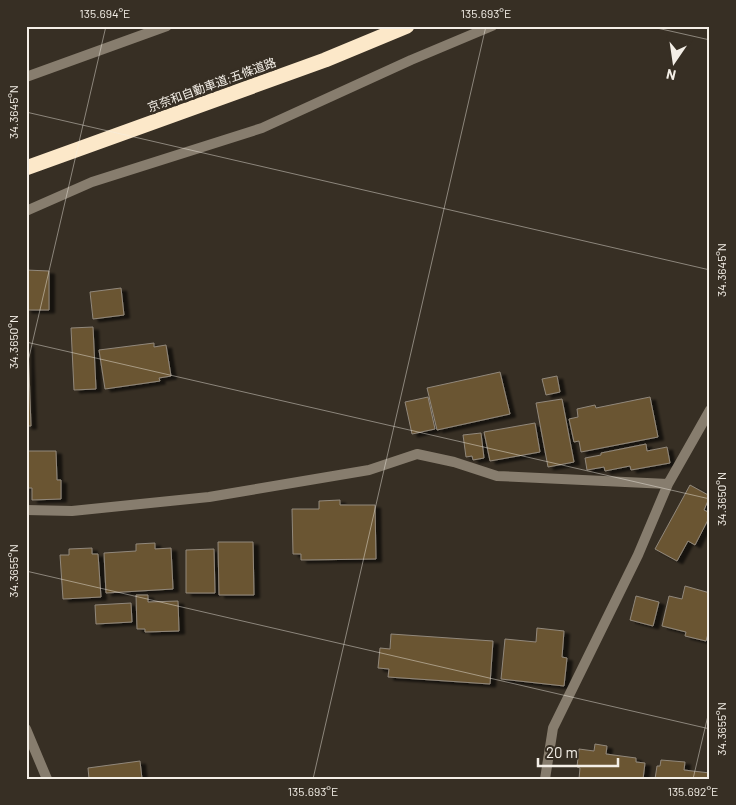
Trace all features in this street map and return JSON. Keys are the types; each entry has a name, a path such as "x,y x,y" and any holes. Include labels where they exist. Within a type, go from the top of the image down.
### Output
{"highway":[{"name":"京奈和自動車道;五條道路","path":"26,168 325,60 407,26"}],"street":[{"path":"26,77 167,26"},
{"path":"26,211 92,182 262,128 411,60 492,26"},
{"path":"545,779 553,728 638,555 668,484 710,410"},
{"path":"26,510 72,511 209,497 369,470 417,454 454,462 497,476 668,484"},
{"path":"26,729 47,779"}],"building":[{"path":"26,270 49,271 49,310 26,310"},
{"path":"121,288 124,315 93,319 90,292"},
{"path":"93,327 96,389 74,390 71,328"},
{"path":"154,343 154,347 166,345 171,376 159,378 160,381 105,389 99,350"},
{"path":"26,344 28,344 31,426 26,426"},
{"path":"500,372 510,414 437,430 427,388"},
{"path":"557,376 560,392 546,395 542,379"},
{"path":"428,397 435,429 412,434 405,402"},
{"path":"650,397 658,437 581,452 579,441 574,442 569,419 578,417 577,409 595,405 596,408"},
{"path":"562,399 574,462 548,467 536,403"},
{"path":"535,423 540,452 490,461 484,432"},
{"path":"481,433 484,458 473,460 472,456 466,457 463,435"},
{"path":"646,444 647,451 667,447 670,463 631,470 630,466 605,471 604,467 587,470 585,458"},
{"path":"26,451 56,451 57,480 61,480 61,499 32,500 32,488 26,488"},
{"path":"690,485 710,496 704,510 710,513 710,516 695,545 688,541 677,561 655,549"},
{"path":"340,500 340,505 375,505 376,559 301,560 301,554 293,554 292,509 319,509 319,501"},
{"path":"218,542 253,542 254,595 219,595"},
{"path":"155,543 155,549 171,548 173,589 106,593 104,553 136,551 136,544"},
{"path":"92,548 92,554 98,554 101,597 63,599 60,555 69,555 69,549"},
{"path":"214,549 215,593 186,593 186,550"},
{"path":"685,586 710,593 710,627 706,641 685,636 686,632 662,626 669,596 682,599"},
{"path":"136,595 148,595 148,602 178,601 179,631 145,632 145,629 137,629"},
{"path":"636,596 659,602 653,626 630,620"},
{"path":"131,603 132,622 96,624 95,605"},
{"path":"537,628 564,631 562,657 567,658 564,686 501,679 505,639 536,642"},
{"path":"391,634 493,641 490,684 388,677 389,669 378,668 380,648 390,649"},
{"path":"595,744 607,746 606,754 636,758 636,762 645,763 643,779 579,779 580,768 577,767 579,749 594,751"},
{"path":"661,760 685,762 684,770 710,773 710,779 655,779 657,766 660,766"},
{"path":"140,761 142,779 89,779 88,768"}]}
